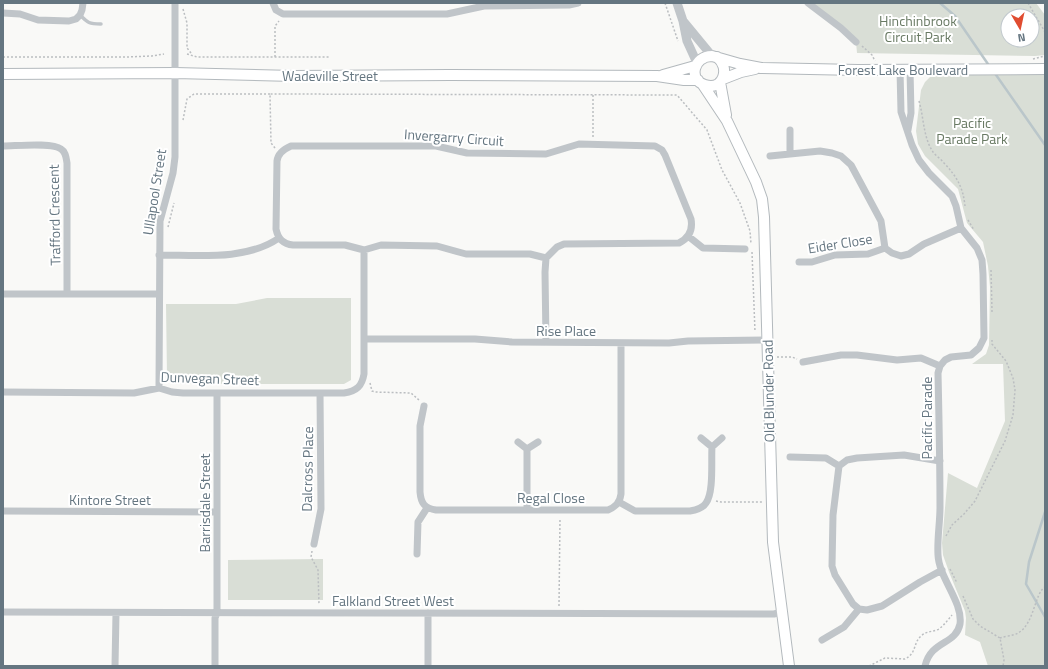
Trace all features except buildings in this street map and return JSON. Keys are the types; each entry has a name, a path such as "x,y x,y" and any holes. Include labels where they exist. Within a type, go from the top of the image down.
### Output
{"main road":[{"path":"703,57 714,57 721,60 725,70 721,80 712,86 701,83 694,71 696,64 703,57"},
{"name":"Forest Lake Boulevard","path":"714,57 761,68 905,70 961,69 1031,64 1045,69"},
{"name":"Wadeville Street","path":"657,76 679,71 696,64"},
{"name":"Forest Lake Boulevard","path":"721,80 741,72 761,68"},
{"name":"Wadeville Street","path":"3,74 175,73 294,76 450,74 657,76 701,83"},
{"name":"Old Blunder Road","path":"721,80 727,122"},
{"name":"Old Blunder Road","path":"701,83 727,122 756,182 762,199 764,217 773,542 790,666"}],"street":[{"path":"3,13 20,14 38,20 69,21 80,15 82,3"},
{"name":"Ullapool Street","path":"159,388 160,221 174,173 176,3"},
{"path":"273,3 276,10 280,13 447,14 484,6 578,3"},
{"path":"677,3 683,21 687,41 696,64"},
{"path":"808,3 841,28 856,42"},
{"path":"683,21 714,57"},
{"name":"Pacific Parade","path":"905,70 911,94 911,113 908,130"},
{"name":"Pacific Parade","path":"905,70 901,112 912,145 919,160 929,173 952,196 961,228 977,248 982,260 983,274 984,338 979,348 971,354 945,360 940,366 938,374 940,461 940,522 938,557 959,610 960,623 958,632 951,639 937,646 930,653 925,666"},
{"path":"790,130 790,154"},
{"name":"Invergarry Circuit","path":"279,154 286,148 292,146 436,146 467,153 546,154 579,144 651,145 662,150 691,219 692,230 688,236"},
{"name":"Trafford Crescent","path":"3,146 54,145 65,154 68,163 67,294"},
{"path":"770,156 820,151 832,152 841,156 851,165 881,222 886,248 892,254 900,256 909,254 924,244 961,228"},
{"path":"279,154 276,161 276,229 277,236 287,245 345,245 364,250 381,245 437,246 466,254 530,254 546,258"},
{"path":"546,342 546,258 557,247 564,244 671,244 682,241 688,236 703,248 745,249"},
{"path":"159,255 235,255 272,243 279,238"},
{"name":"Eider Close","path":"799,262 812,262 835,255 868,254 886,248"},
{"path":"364,250 364,340"},
{"path":"3,294 159,294"},
{"name":"Rise Place","path":"364,340 475,339 512,342 669,343 688,341 767,340"},
{"name":"Dunvegan Street","path":"3,392 134,393 159,388 177,392 353,392 363,381 364,340"},
{"path":"621,343 621,494 619,502 635,511 690,511 703,507 708,499 710,491 712,447 722,438"},
{"path":"803,362 841,355 857,355 897,360 921,358 940,366"},
{"name":"Barrisdale Street","path":"215,666 215,618 217,612 217,392"},
{"name":"Dalcross Place","path":"314,544 320,509 320,393"},
{"path":"417,554 418,522 427,508 421,501 420,492 420,426 424,406"},
{"path":"701,438 712,447"},
{"path":"518,442 528,449"},
{"path":"528,449 538,442"},
{"path":"528,449 528,510"},
{"path":"940,461 904,455 857,458 847,460 839,466 833,515 832,566 835,575 853,604 859,609 867,610 882,606 942,570"},
{"path":"790,457 826,458 839,466"},
{"name":"Regal Close","path":"427,508 436,510 608,510 619,502"},
{"name":"Kintore Street","path":"3,512 216,512"},
{"path":"822,640 844,627 859,609"},
{"name":"Falkland Street West","path":"3,612 774,614 782,612"},
{"path":"115,666 116,613"},
{"path":"428,614 428,666"}],"lane":[{"path":"80,15 90,24 101,24"}],"path":[{"path":"666,3 678,43 687,41"},
{"path":"1028,3 1045,32"},
{"path":"183,7 187,23 188,48 191,54"},
{"path":"275,57 275,26 280,20 280,13"},
{"path":"856,42 866,48 875,61"},
{"path":"3,57 127,57 164,54"},
{"path":"187,54 197,57 329,57"},
{"path":"1031,64 1045,56"},
{"path":"183,122 187,99 194,94 677,95 707,130 722,170 740,203 750,231 755,340"},
{"path":"270,94 271,143 279,154"},
{"path":"911,94 916,94 921,108 925,134 933,152 959,180 964,193 965,212"},
{"path":"593,95 593,144"},
{"path":"168,228 175,199"},
{"path":"967,218 975,233"},
{"path":"990,266 992,272 992,312"},
{"path":"946,537 952,525 975,501 1005,440 1013,415 1015,390 1013,378 1006,361 992,344 991,335"},
{"path":"767,357 792,357 803,362"},
{"path":"370,382 372,391 411,393 424,406"},
{"path":"708,499 721,502 771,501"},
{"path":"559,614 560,510"},
{"path":"314,544 311,557 318,570 319,613"},
{"path":"948,564 958,586"},
{"path":"961,593 973,619 980,626 1000,638 1020,633 1031,618 1039,593 1045,588"},
{"path":"869,666 882,659 906,659 913,653 921,636 926,632 939,629 954,613 968,607"},
{"path":"1000,638 1004,660 1003,666"}],"green space":[{"name":"Hinchinbrook Circuit Park","path":"808,3 1036,3 1040,8 1000,8 1000,48 1040,48 1040,8 1045,15 1045,55 857,53 856,42"},
{"name":"Pacific Parade Park","path":"1045,72 1045,666 988,666 980,642 965,635 965,611 943,555 942,543 948,473 977,488 1005,421 1003,364 972,364 986,354 989,345 990,287 988,266 983,242 967,223 958,189 925,156 918,144 916,131 921,90 925,82 932,75 995,75"},
{"path":"267,298 351,298 351,380 344,384 176,384 168,380 166,304 236,304"},
{"path":"323,559 323,600 228,600 228,560"}],"waterway":[{"path":"940,3 955,16 990,67"},
{"path":"994,72 1045,145"},
{"path":"1045,512 1029,562 1026,584 1045,617"}]}
